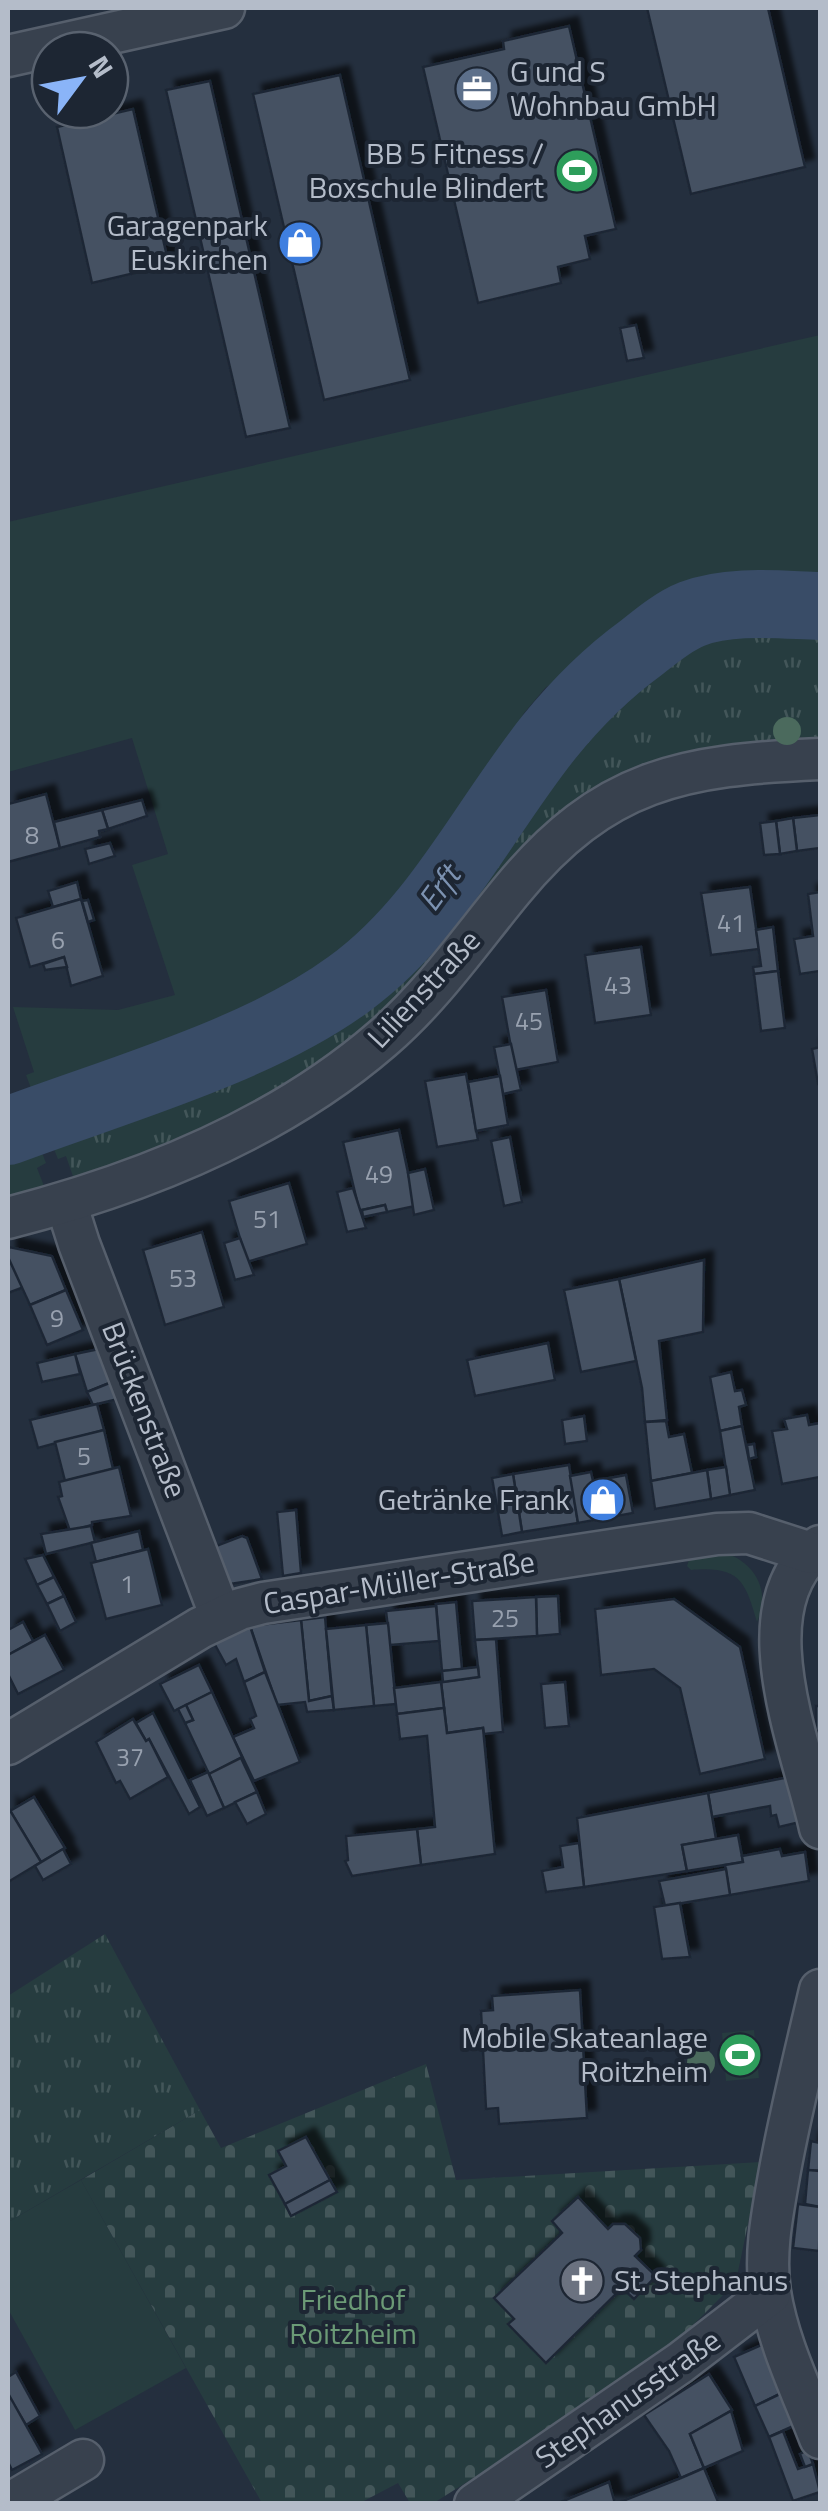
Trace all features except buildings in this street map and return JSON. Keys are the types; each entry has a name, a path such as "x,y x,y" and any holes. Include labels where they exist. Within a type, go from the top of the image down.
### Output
{"street":[{"path":"8,56 224,8"},
{"name":"Lilienstraße","path":"8,1218 66,1202 220,1141 266,1118 343,1070 418,1006 532,865 597,809 638,787 689,771 742,762 820,759"},
{"name":"Brückenstraße","path":"66,1202 221,1616"},
{"name":"Caspar-Müller-Straße","path":"8,1744 221,1616 263,1603 717,1534 749,1533 816,1550"},
{"path":"816,1550 789,1584 783,1602 780,1639 820,1828"},
{"path":"820,1990 775,2200 768,2270 783,2343 820,2438"},
{"name":"Stephanusstraße","path":"474,2504 664,2375 770,2294"},
{"path":"10,2504 83,2460"}],"green space":[{"path":"820,335 820,591 752,588 698,592 619,631 585,667 546,687 524,713 447,853 376,944 344,971 314,990 267,1011 108,1074 38,1107 26,1075 34,1072 13,1007 118,1010 175,995 132,865 168,854 132,738 8,772 8,522"},
{"path":"820,620 820,745 686,756 386,1014 306,1073 211,1127 75,1182 66,1156 58,1159 48,1134 263,1051 340,1009 437,919 546,777 631,684 687,632 710,626"},
{"path":"34,1132 46,1163 37,1168 46,1191 8,1201 8,1143"},
{"path":"726,1553 745,1564 758,1580 762,1600 757,1622 738,1579 720,1571 691,1570 687,1566 690,1557"},
{"path":"105,1934 200,2110 8,2222 8,1996"},
{"name":"Mobile Skateanlage Roitzheim","path":"754,2030 759,2078 726,2081 722,2033"},
{"name":"Friedhof Roitzheim","path":"426,2064 456,2180 761,2162 737,2276 731,2287 669,2349 432,2504 410,2503 398,2483 360,2503 262,2503 81,2180 200,2110 221,2148"},
{"path":"81,2180 186,2368 75,2430 8,2309 8,2222"}],"waterway":[{"name":"Erft","path":"8,1131 229,1049 313,1008 349,984 380,958 433,900 525,769 570,713 616,668 672,625 692,614 723,606 820,606"}],"place":[{"name":"G und S Wohnbau GmbH","path":"477,89"},
{"name":"BB 5 Fitness / Boxschule Blindert","path":"577,171"},
{"name":"Garagenpark Euskirchen","path":"300,243"},
{"name":"Getränke Frank","path":"603,1500"},
{"name":"Mobile Skateanlage Roitzheim","path":"740,2055"},
{"name":"St. Stephanus","path":"582,2281"}]}
